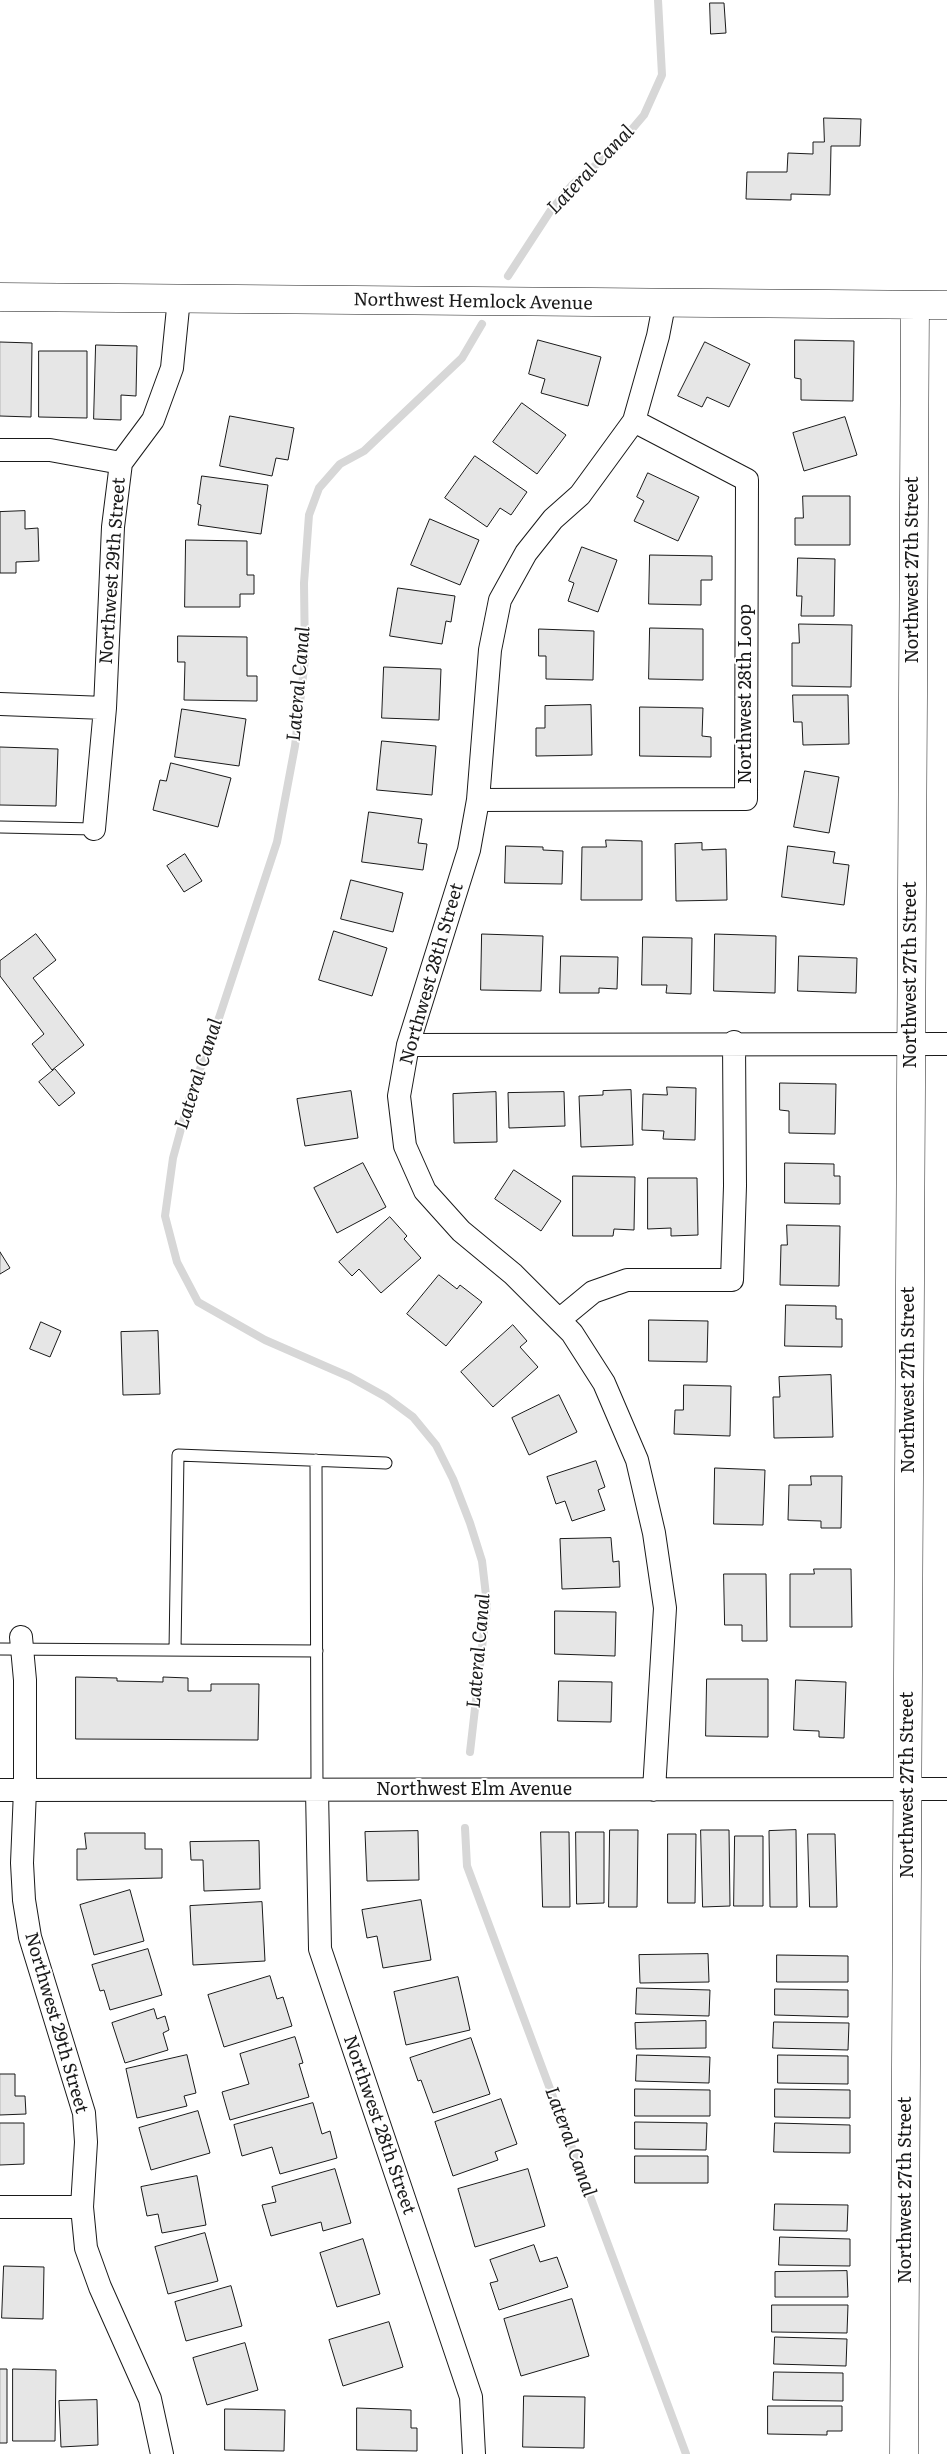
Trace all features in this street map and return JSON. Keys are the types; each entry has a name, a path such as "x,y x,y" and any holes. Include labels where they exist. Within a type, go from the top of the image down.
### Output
{"street":[{"name":"Northwest Hemlock Avenue","path":"0,297 947,305"},
{"name":"Northwest 29th Street","path":"94,829 105,708 113,527 121,463 153,420 160,403 172,368 179,298"},
{"name":"Northwest 28th Street","path":"654,1790 665,1608 654,1533 638,1460 604,1383 572,1333 513,1274 462,1231 426,1191 405,1146 398,1096 408,1045 469,850 478,800 490,650 500,600 526,553 553,518 580,495 634,421 658,336 664,304"},
{"name":"Northwest 27th Street","path":"904,2454 915,305"},
{"name":"Northwest 28th Loop","path":"478,800 746,799 747,480 634,421"},
{"path":"0,450 50,450 121,463"},
{"path":"0,704 105,708"},
{"path":"559,1320 593,1292 627,1280 732,1280 735,1186 734,1042"},
{"path":"408,1045 734,1042 947,1044"},
{"name":"Northwest 29th Street","path":"22,1643 25,1790 22,1863 24,1900 30,1937 84,2113 86,2142 82,2207 86,2248 100,2287 150,2399 162,2454"},
{"name":"Northwest Elm Avenue","path":"0,1790 947,1790"},
{"name":"Northwest 28th Street","path":"317,1790 320,1949 472,2397 474,2454"},
{"path":"0,2207 82,2207"}],"lane":[{"path":"0,826 94,829"},
{"path":"175,1650 178,1455 386,1463"},
{"path":"316,1460 317,1790"},
{"path":"0,1649 22,1643 175,1650 316,1650"}],"building":[{"path":"710,3 724,3 726,33 711,34"},
{"path":"824,118 861,119 860,146 831,146 830,195 791,194 791,200 746,199 747,172 787,172 788,153 813,154 813,142 824,142"},
{"path":"538,340 601,357 588,406 541,393 545,379 529,374"},
{"path":"795,340 854,341 853,401 801,400 801,379 795,378"},
{"path":"0,342 32,343 31,417 0,416"},
{"path":"705,342 750,364 729,407 707,397 702,407 678,396"},
{"path":"96,345 137,346 136,396 121,395 121,420 94,419"},
{"path":"39,351 87,351 87,418 39,417"},
{"path":"522,403 566,435 537,474 493,442"},
{"path":"230,416 294,428 288,460 276,458 272,476 220,466"},
{"path":"845,417 857,455 804,471 793,433"},
{"path":"475,456 527,492 511,515 500,508 487,527 445,498"},
{"path":"648,473 699,497 678,541 634,521 644,501 637,497"},
{"path":"202,476 268,485 261,534 198,525 201,505 198,504"},
{"path":"803,496 850,496 850,545 795,545 795,518 803,518"},
{"path":"25,511 25,529 38,528 39,561 16,562 16,573 0,573 0,512"},
{"path":"430,519 479,540 460,585 411,565"},
{"path":"186,540 247,541 247,575 254,575 254,594 240,594 240,607 185,607"},
{"path":"582,547 617,560 598,612 568,601 574,583 569,581"},
{"path":"650,555 712,556 712,580 701,580 701,605 649,604"},
{"path":"798,558 835,559 834,616 801,616 802,596 797,596"},
{"path":"398,588 455,596 451,622 446,621 442,644 390,636"},
{"path":"799,624 852,625 851,687 792,686 792,643 799,643"},
{"path":"650,628 703,629 703,680 649,679"},
{"path":"539,629 594,631 593,680 546,679 546,656 539,656"},
{"path":"178,636 247,637 247,676 257,676 257,701 184,700 185,662 178,662"},
{"path":"384,667 441,669 439,720 382,718"},
{"path":"793,695 848,695 849,744 803,745 802,722 794,722"},
{"path":"591,705 592,755 536,756 536,728 545,728 545,706"},
{"path":"640,707 703,708 702,736 711,737 711,757 640,756"},
{"path":"182,709 246,719 239,766 175,757"},
{"path":"382,741 436,746 432,795 377,790"},
{"path":"0,747 58,749 56,806 0,805"},
{"path":"171,763 231,778 218,827 153,810 160,780 166,781"},
{"path":"805,771 839,777 829,833 794,827"},
{"path":"369,812 422,819 418,843 427,844 423,870 362,862"},
{"path":"606,840 642,841 642,900 581,900 582,847 606,847"},
{"path":"702,843 702,850 726,849 727,900 676,901 675,844"},
{"path":"506,846 543,847 543,850 563,851 562,884 505,883"},
{"path":"788,846 835,852 833,863 849,865 844,905 782,897"},
{"path":"185,854 202,881 184,892 167,866"},
{"path":"351,880 403,893 393,932 341,919"},
{"path":"334,931 387,948 372,996 319,980"},
{"path":"36,934 56,960 33,978 84,1045 52,1070 32,1044 44,1034 0,976 0,961"},
{"path":"482,934 543,936 541,991 481,990"},
{"path":"715,934 776,936 775,993 714,991"},
{"path":"643,937 692,938 691,994 666,993 667,985 642,985"},
{"path":"561,956 618,957 617,989 599,988 599,993 560,993"},
{"path":"799,956 857,958 856,993 798,991"},
{"path":"55,1069 75,1093 59,1106 39,1082"},
{"path":"780,1083 836,1084 835,1134 789,1133 789,1111 780,1110"},
{"path":"667,1087 696,1088 695,1140 663,1139 664,1131 642,1130 643,1094 667,1095"},
{"path":"631,1090 633,1145 581,1147 579,1096 603,1095 603,1091"},
{"path":"351,1091 358,1138 305,1146 297,1099"},
{"path":"496,1092 497,1142 454,1143 453,1094"},
{"path":"564,1092 565,1126 509,1128 508,1093"},
{"path":"363,1163 386,1207 337,1233 314,1188"},
{"path":"785,1163 834,1164 834,1176 840,1176 840,1204 785,1203"},
{"path":"514,1170 561,1201 541,1231 495,1199"},
{"path":"573,1176 635,1177 634,1230 614,1229 613,1236 573,1236"},
{"path":"648,1178 697,1178 698,1235 671,1236 671,1228 648,1229"},
{"path":"390,1217 407,1236 404,1239 421,1258 381,1293 359,1269 352,1276 339,1262"},
{"path":"787,1225 840,1226 839,1286 780,1285 781,1245 787,1245"},
{"path":"0,1252 10,1268 0,1274"},
{"path":"439,1275 457,1289 460,1285 482,1302 446,1346 407,1314"},
{"path":"786,1305 836,1306 836,1319 842,1319 842,1347 785,1346"},
{"path":"649,1320 708,1321 707,1362 649,1361"},
{"path":"41,1322 61,1331 50,1357 30,1349"},
{"path":"513,1325 527,1341 520,1347 538,1367 493,1407 461,1372"},
{"path":"158,1331 160,1394 123,1395 121,1332"},
{"path":"831,1375 833,1437 774,1438 773,1397 780,1397 779,1377"},
{"path":"684,1385 731,1386 730,1436 674,1434 675,1410 683,1410"},
{"path":"559,1395 577,1432 529,1455 512,1418"},
{"path":"596,1461 605,1487 598,1490 605,1510 572,1521 565,1501 556,1504 547,1477"},
{"path":"715,1468 765,1470 763,1525 714,1524"},
{"path":"811,1476 842,1476 841,1528 821,1528 821,1521 788,1520 789,1485 811,1485"},
{"path":"611,1538 613,1562 619,1561 620,1587 562,1589 560,1539"},
{"path":"814,1569 851,1569 852,1627 790,1627 790,1574 814,1574"},
{"path":"724,1574 766,1574 767,1641 742,1641 742,1625 725,1625"},
{"path":"555,1611 616,1612 615,1656 555,1654"},
{"path":"76,1677 117,1678 117,1681 163,1682 163,1677 188,1678 188,1691 211,1691 211,1684 259,1684 258,1740 76,1739"},
{"path":"707,1679 768,1679 768,1737 706,1736"},
{"path":"796,1680 846,1682 844,1738 819,1737 819,1731 794,1730"},
{"path":"559,1681 612,1682 611,1722 558,1721"},
{"path":"610,1830 638,1830 637,1907 609,1907"},
{"path":"701,1830 729,1830 730,1906 703,1907"},
{"path":"796,1830 797,1907 770,1907 769,1831"},
{"path":"418,1831 419,1880 367,1881 365,1832"},
{"path":"541,1832 569,1832 570,1907 543,1907"},
{"path":"576,1832 604,1832 604,1903 577,1904"},
{"path":"85,1833 145,1833 145,1849 162,1849 162,1878 77,1880 77,1849 86,1849"},
{"path":"668,1834 696,1834 695,1903 668,1903"},
{"path":"808,1834 835,1834 837,1907 810,1907"},
{"path":"735,1836 763,1836 763,1906 734,1906"},
{"path":"259,1841 260,1889 204,1891 203,1860 191,1860 190,1842"},
{"path":"130,1890 144,1941 94,1955 80,1905"},
{"path":"421,1900 431,1960 383,1968 377,1936 367,1938 362,1910"},
{"path":"262,1902 265,1961 193,1965 190,1906"},
{"path":"148,1949 162,1995 110,2010 104,1990 100,1991 92,1965"},
{"path":"708,1954 709,1982 640,1983 639,1955"},
{"path":"777,1955 848,1956 848,1982 777,1982"},
{"path":"270,1976 277,1999 283,1997 292,2026 224,2047 208,1995"},
{"path":"458,1977 470,2030 406,2045 394,1992"},
{"path":"637,1988 710,1990 709,2016 636,2014"},
{"path":"775,1989 848,1990 848,2017 775,2015"},
{"path":"154,2009 157,2019 165,2016 169,2030 163,2033 168,2050 125,2063 112,2023"},
{"path":"706,2021 706,2048 636,2049 635,2023"},
{"path":"774,2022 849,2023 848,2050 773,2048"},
{"path":"295,2037 303,2063 299,2064 309,2097 230,2120 222,2092 249,2084 240,2054"},
{"path":"471,2038 490,2094 433,2113 421,2080 418,2081 410,2058"},
{"path":"187,2055 196,2093 184,2096 187,2106 137,2118 126,2069"},
{"path":"637,2055 710,2057 709,2083 636,2081"},
{"path":"778,2055 848,2056 848,2084 778,2083"},
{"path":"0,2074 15,2074 15,2096 25,2096 26,2114 0,2115"},
{"path":"635,2089 710,2090 710,2116 635,2116"},
{"path":"775,2089 850,2090 850,2118 775,2117"},
{"path":"501,2099 517,2144 495,2152 498,2160 453,2176 435,2122"},
{"path":"313,2103 322,2134 330,2131 337,2158 280,2174 272,2147 242,2156 234,2125"},
{"path":"198,2111 210,2153 151,2170 139,2128"},
{"path":"635,2122 707,2123 706,2150 635,2149"},
{"path":"0,2123 24,2123 24,2164 0,2165"},
{"path":"775,2123 850,2125 850,2153 774,2152"},
{"path":"635,2156 708,2156 708,2183 635,2183"},
{"path":"335,2169 351,2223 323,2231 321,2222 271,2236 262,2205 276,2202 272,2187"},
{"path":"528,2169 545,2226 475,2247 458,2189"},
{"path":"197,2176 206,2225 162,2233 158,2214 147,2216 141,2187"},
{"path":"775,2204 848,2205 847,2231 774,2230"},
{"path":"205,2233 218,2281 168,2294 155,2247"},
{"path":"780,2237 850,2239 850,2266 779,2265"},
{"path":"363,2239 380,2294 337,2307 320,2253"},
{"path":"534,2245 540,2262 557,2257 568,2287 499,2310 490,2283 498,2281 490,2260"},
{"path":"4,2266 44,2267 43,2319 2,2318"},
{"path":"847,2271 848,2297 775,2297 775,2272"},
{"path":"231,2286 242,2326 186,2341 175,2302"},
{"path":"572,2299 589,2356 521,2376 504,2319"},
{"path":"772,2305 848,2305 847,2333 772,2332"},
{"path":"389,2322 403,2367 343,2386 329,2340"},
{"path":"775,2337 847,2339 846,2366 774,2364"},
{"path":"245,2343 258,2390 207,2405 193,2358"},
{"path":"0,2369 7,2369 7,2443 0,2443"},
{"path":"13,2369 56,2370 55,2441 13,2441"},
{"path":"774,2372 843,2373 843,2401 773,2400"},
{"path":"524,2396 585,2397 584,2448 523,2447"},
{"path":"97,2400 98,2445 61,2447 59,2401"},
{"path":"768,2406 842,2406 842,2431 827,2431 827,2435 768,2434"},
{"path":"357,2408 411,2410 411,2428 417,2428 417,2451 357,2450"},
{"path":"225,2409 285,2410 284,2451 225,2450"}],"waterway":[{"name":"Lateral Canal","path":"508,276 551,210 572,185 616,148 644,115 662,75 658,0"},
{"name":"Lateral Canal","path":"470,1752 487,1604 482,1561 470,1523 453,1479 436,1445 413,1417 386,1397 350,1377 265,1340 198,1302 177,1262 165,1216 173,1158 190,1096 219,1018 277,842 295,746 305,659 304,583 309,515 319,488 340,464 364,451 462,358 482,324"},
{"name":"Lateral Canal","path":"465,1828 467,1866 686,2454"}]}
